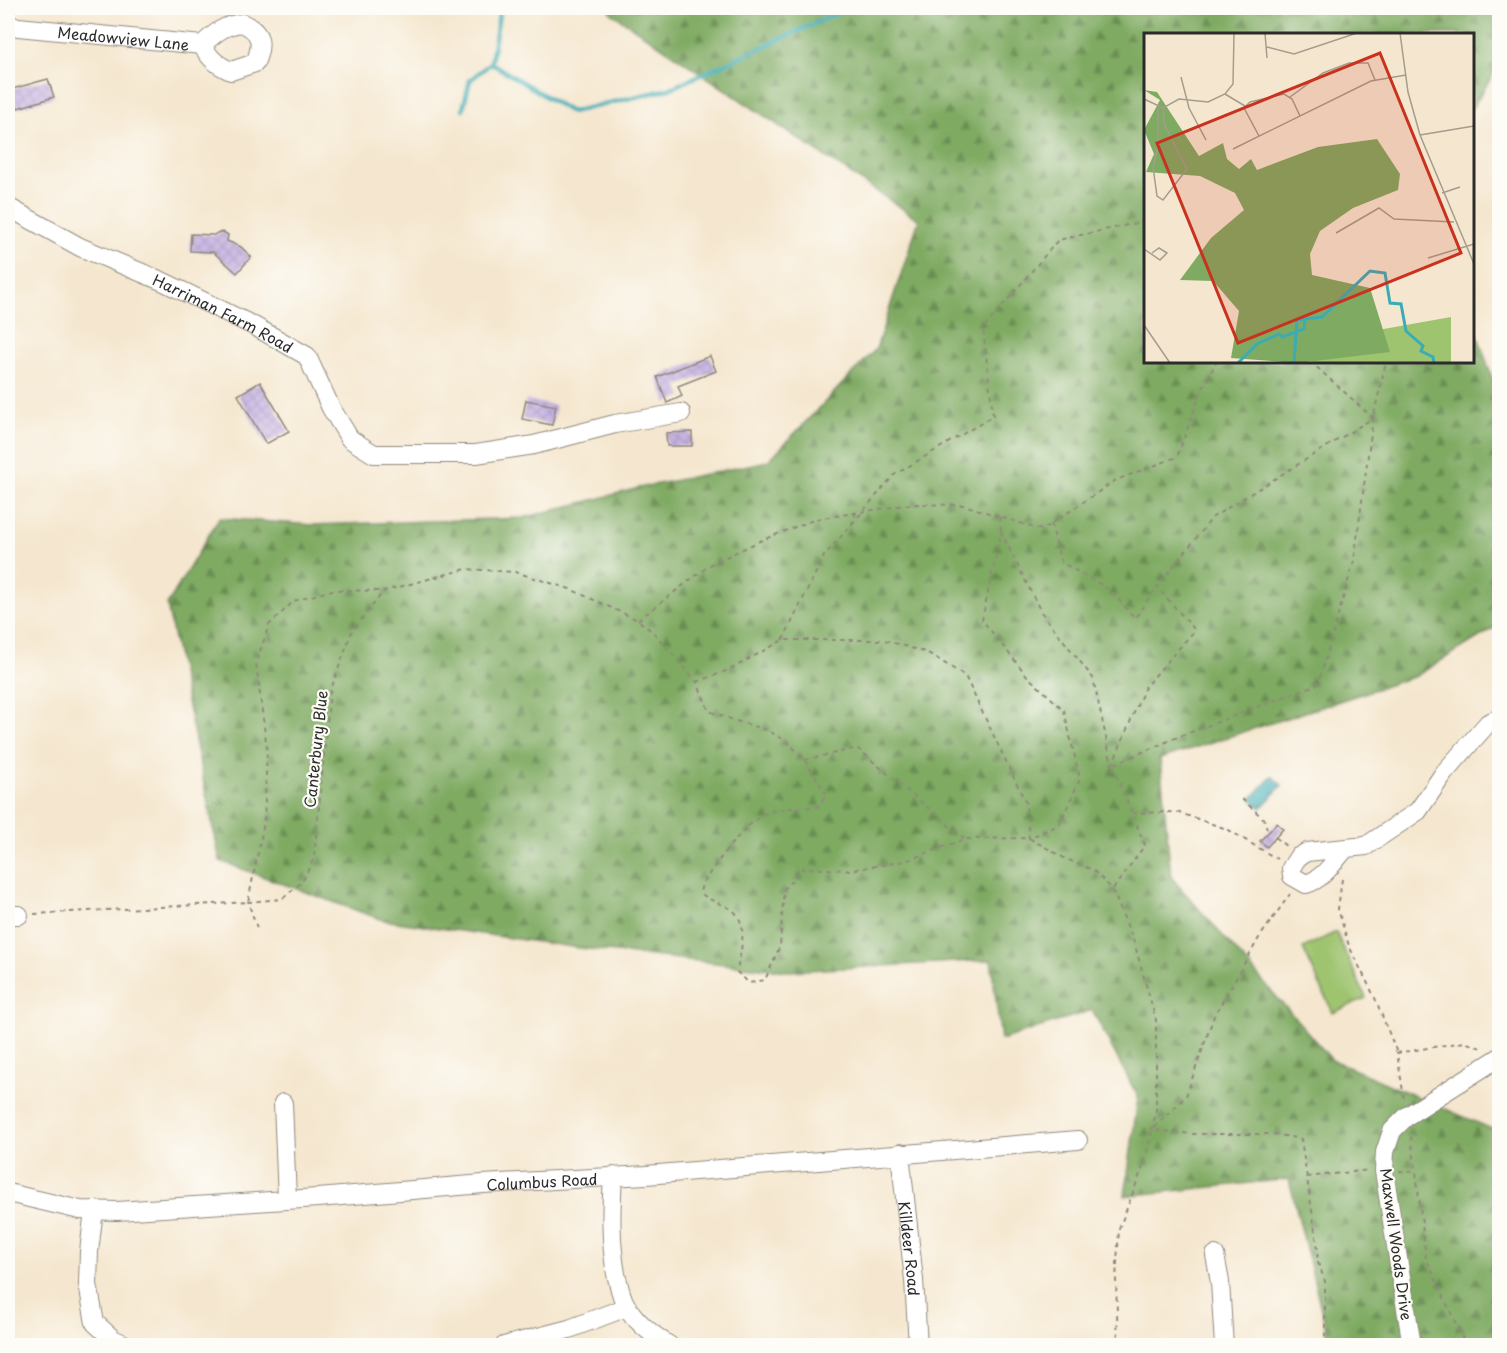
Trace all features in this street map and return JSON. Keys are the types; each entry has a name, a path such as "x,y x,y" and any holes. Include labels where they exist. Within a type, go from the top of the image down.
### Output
{"street":[{"name":"Meadowview Lane","path":"8,26 202,45"},
{"name":"Harriman Farm Road","path":"8,207 80,247 164,282 254,326 307,356 331,408 350,439 374,454 476,454 534,445 615,424 681,413"},
{"path":"1346,848 1313,882 1306,884 1295,874 1298,857 1307,852 1346,848 1366,846 1418,811 1444,773 1488,723 1500,718"},
{"name":"Maxwell Woods Drive","path":"1412,1346 1384,1171 1385,1152 1392,1131 1407,1116 1495,1054"},
{"path":"283,1103 286,1199"},
{"name":"Columbus Road","path":"8,1193 56,1206 117,1211 1078,1140"},
{"name":"Killdeer Road","path":"900,1153 915,1290 918,1346"},
{"path":"613,1176 610,1219 612,1249 620,1294 627,1307 654,1336 670,1346"},
{"path":"94,1210 88,1284 96,1323 113,1339 128,1346"},
{"path":"1215,1255 1220,1282 1224,1346"},
{"path":"504,1346 569,1329 627,1307"}],"path":[{"path":"783,640 824,556 894,475 993,416 983,329 1058,240 1144,221"},
{"path":"638,620 711,564 762,540 816,519 910,504 964,505 1042,530 1116,480 1177,458 1200,394 1216,363"},
{"path":"1312,363 1373,418"},
{"path":"1112,765 1178,737 1318,684 1354,561 1373,418 1386,363"},
{"path":"1051,524 1061,562 1110,590 1135,618 1213,517 1373,418"},
{"path":"852,524 856,513"},
{"path":"257,928 248,902 264,823 267,750 256,663 268,625 294,601 332,590 384,591 466,569 515,572 570,589 638,620 654,633 697,682 709,711 766,730 788,742 805,760 827,795 817,807 792,808 765,814 739,836 702,884 700,892 708,900 732,909 741,920 743,934 737,972 750,983 765,981 780,946 784,889 803,868 852,870 905,861 965,839 1029,838 1059,825 1080,778 1064,710 1028,677 982,620 1001,532 1000,516"},
{"path":"1001,532 1041,612 1093,678 1112,765 1145,845 1112,889"},
{"path":"1112,765 1145,687 1195,630 1157,587"},
{"name":"Canterbury Blue","path":"13,915 282,899 302,882 315,858 330,692 352,631 384,591"},
{"path":"697,682 731,669 783,640 884,640 928,653 965,676 1026,803 1029,838"},
{"path":"805,760 857,748 965,839"},
{"path":"1242,799 1264,819 1268,832"},
{"path":"1132,813 1177,812 1227,829 1295,874 1214,1016 1186,1096 1152,1130"},
{"path":"1029,838 1066,859 1094,870 1112,889 1134,942 1156,1020 1156,1112 1145,1161 1119,1229 1116,1280 1118,1346"},
{"path":"1342,879 1338,909 1346,936 1375,998 1397,1053 1416,1172"},
{"path":"1397,1053 1464,1042 1495,1054"},
{"path":"1152,1130 1194,1134 1275,1134 1301,1140 1318,1250 1317,1260 1325,1281 1326,1346"}],"green space":[{"path":"611,8 1499,8 1499,65 1474,105 1474,33 1144,33 1144,363 1474,363 1474,325 1499,398 1499,625 1416,676 1160,759 1171,877 1332,1060 1499,1132 1499,1345 1330,1345 1289,1179 1125,1196 1138,1097 1092,1010 1001,1040 991,960 788,971 580,948 383,920 220,861 167,605 219,518 312,525 523,518 639,488 768,461 876,349 919,220 610,12"},
{"path":"1336,932 1366,998 1333,1013 1303,948"}],"water":[{"path":"1272,776 1282,785 1261,808 1251,799"}],"building":[{"path":"48,79 54,97 18,108 12,89"},
{"path":"223,232 228,235 227,241 241,247 251,257 237,273 213,252 190,251 191,234 214,235"},
{"path":"710,356 716,371 678,386 682,396 667,403 657,377"},
{"path":"260,382 289,431 266,444 238,395"},
{"path":"526,400 556,406 552,425 522,419"},
{"path":"692,432 692,446 667,446 666,433"},
{"path":"1277,823 1283,829 1267,847 1260,841"}],"waterway":[{"path":"500,8 491,63 571,112 669,89 849,8"},
{"path":"463,109 470,80 491,63"}]}
